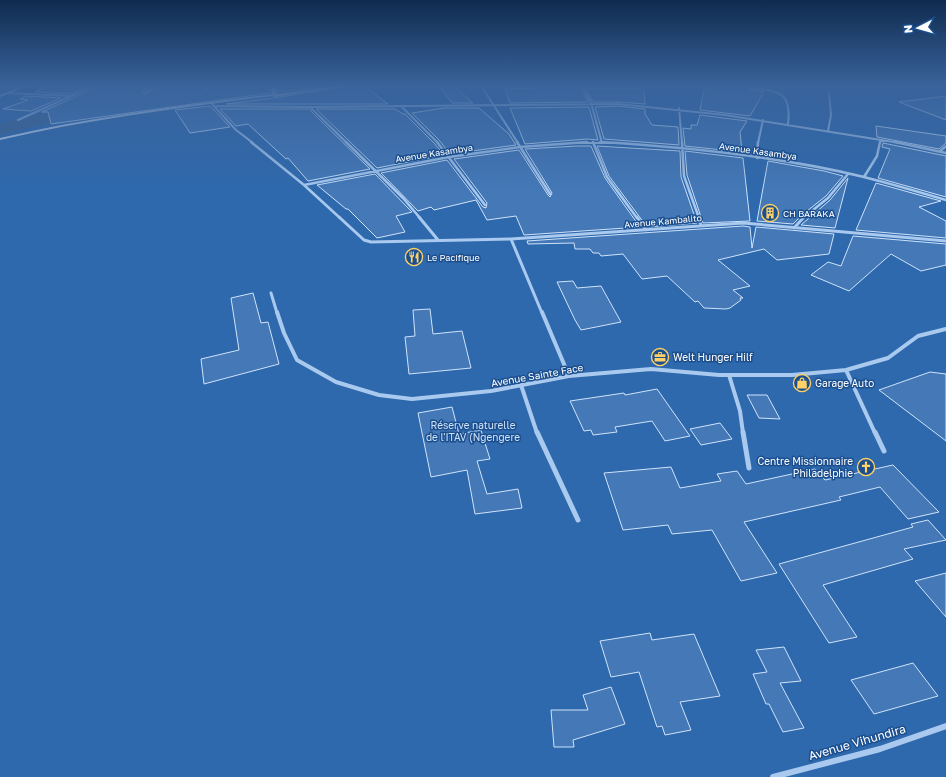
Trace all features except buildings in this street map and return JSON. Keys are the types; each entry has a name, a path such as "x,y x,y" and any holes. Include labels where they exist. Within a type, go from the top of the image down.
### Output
{"street":[{"path":"0,139 71,124 99,120"},
{"name":"Avenue Kambalito","path":"227,120 236,130 304,185 364,240 380,243 438,240 511,239 742,223 946,241"},
{"path":"324,120 403,198 438,240"},
{"path":"414,120 449,157 485,205"},
{"path":"504,120 550,194"},
{"path":"596,120 602,143"},
{"path":"680,120 686,185 701,225"},
{"path":"757,158 759,133 763,120"},
{"path":"765,120 881,140 946,153"},
{"path":"828,131 829,120"},
{"path":"864,177 877,156 881,140"},
{"path":"593,142 607,177 646,230"},
{"name":"Avenue Kasambya","path":"304,185 375,170 449,157 520,147 593,142 682,147 757,158 864,177 946,200"},
{"path":"940,151 946,146"},
{"path":"794,228 802,218 828,198 848,174"},
{"path":"511,239 568,376"},
{"name":"Avenue Sainte Face","path":"271,293 284,333 297,360 336,382 379,395 412,399 491,391 568,376 651,369 729,375 792,375 846,370 888,358 918,336 946,329"},
{"path":"846,370 884,451"},
{"path":"729,375 740,411 749,468"},
{"path":"521,385 536,428 578,520"},
{"name":"Avenue Vihundira","path":"773,777 880,749 946,726"}],"green space":[{"name":"Réserve naturelle de l'ITAV (Ngengere","path":"0,120 946,120 946,777 0,777"}],"waterway":[{"path":"0,129 36,120"}],"place":[{"name":"CH BARAKA","path":"770,213"},
{"name":"Le Pacifique","path":"414,257"},
{"name":"Welt Hunger Hilf","path":"660,357"},
{"name":"Garage Auto","path":"802,383"},
{"name":"Centre Missionnaire Philadelphie","path":"866,467"}]}
